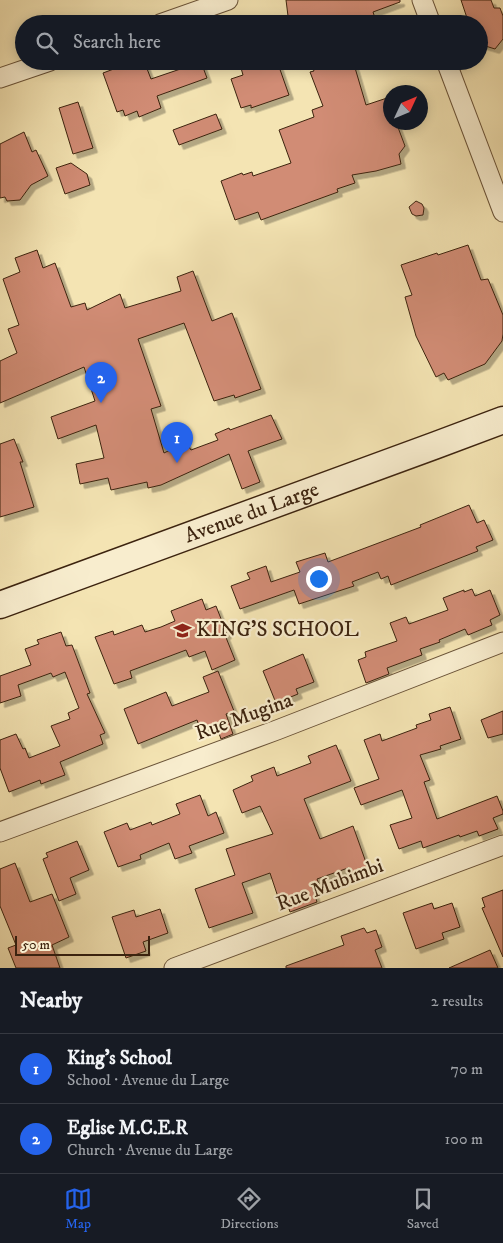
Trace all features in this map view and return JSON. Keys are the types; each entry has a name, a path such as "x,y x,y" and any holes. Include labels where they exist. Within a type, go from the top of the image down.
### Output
{"main road":[{"name":"Avenue du Large","path":"0,605 503,420"}],"street":[{"path":"186,15 228,0"},
{"path":"422,0 428,15"},
{"path":"0,78 24,70"},
{"path":"449,70 503,212"},
{"name":"Rue Mugina","path":"0,832 268,733 503,642"},
{"name":"Rue Mubimbi","path":"174,968 503,844"}],"building":[{"path":"286,0 400,0 400,2 373,12 374,15 288,15"},
{"path":"461,0 491,0 494,8 500,8 503,16 503,39 495,49 488,47 488,15 466,15"},
{"path":"111,70 148,70 151,79 177,70 204,70 207,78 157,96 161,108 139,117 137,111 125,116 123,110 117,112 103,73"},
{"path":"242,70 280,70 289,95 251,108 251,105 241,108 231,79 243,75"},
{"path":"314,70 356,70 366,105 383,99 383,130 399,130 405,146 399,154 401,164 352,175 355,183 337,189 338,192 261,220 258,212 235,220 221,181 242,173 243,175 252,172 253,176 291,163 279,130 314,117 312,110 323,106 310,72"},
{"path":"78,102 93,148 73,154 59,108"},
{"path":"216,114 222,129 179,145 173,130"},
{"path":"24,132 32,152 36,150 48,176 31,185 20,200 7,201 5,197 0,198 0,144"},
{"path":"71,163 87,174 90,185 65,194 56,168"},
{"path":"416,201 422,204 424,208 423,215 416,216 412,214 409,207"},
{"path":"468,245 481,280 488,279 503,315 502,341 485,364 448,380 444,373 436,377 416,336 405,297 412,295 401,265"},
{"path":"37,250 43,268 55,263 71,307 85,303 87,310 120,294 125,308 181,291 177,277 193,271 212,321 232,313 261,389 235,398 234,395 214,401 184,323 138,339 161,406 151,409 164,453 186,442 191,450 218,440 215,434 271,415 282,439 248,451 260,482 242,489 229,454 161,485 148,488 147,482 111,490 108,478 80,484 76,464 104,458 96,425 58,439 51,417 95,401 84,367 0,403 0,361 17,353 8,329 19,325 3,279 20,272 15,258"},
{"path":"14,439 23,462 20,462 34,507 0,517 0,444"},
{"path":"469,505 477,523 484,520 493,540 476,547 478,551 391,585 388,576 381,579 378,572 352,582 354,586 299,604 294,590 240,609 231,586 250,579 247,573 266,566 271,582 300,572 296,562 325,553 328,562 421,527 420,525"},
{"path":"472,589 475,596 490,590 500,615 490,620 492,625 468,635 465,629 439,640 440,642 420,649 422,655 387,668 389,674 366,683 358,660 366,657 365,652 397,641 390,623 406,617 409,624 448,610 443,598"},
{"path":"202,599 206,610 216,606 235,660 212,670 205,651 189,657 186,650 130,671 132,678 114,684 95,637 113,631 114,635 142,625 145,632 161,627 175,621 171,611"},
{"path":"61,632 66,646 72,645 90,693 87,694 105,733 100,735 103,744 60,762 65,775 41,784 40,780 9,792 0,768 0,740 16,734 29,758 60,746 51,726 70,719 68,713 79,708 65,672 53,677 51,673 18,685 21,696 0,703 0,676 31,665 25,649 39,644 37,640"},
{"path":"303,654 314,682 296,689 298,694 276,703 263,671"},
{"path":"218,671 234,711 226,714 233,734 221,739 216,725 201,731 197,720 138,744 124,709 166,692 172,706 209,692 203,677"},
{"path":"450,707 461,739 440,746 441,749 420,755 430,780 424,782 437,819 497,796 503,811 503,814 493,818 498,829 479,836 477,831 460,837 459,835 423,848 421,841 399,849 390,825 412,818 402,790 361,805 354,788 379,779 364,740 380,734 382,741 417,728 416,725 431,720 429,714"},
{"path":"503,711 503,734 488,738 481,720"},
{"path":"336,745 351,781 304,799 320,839 353,826 368,868 351,874 348,868 317,879 319,884 312,886 317,902 290,912 286,900 280,903 270,873 242,883 253,913 209,928 195,889 235,875 226,849 273,834 260,806 242,813 233,790 253,781 251,776 274,767 277,776 311,763 308,756"},
{"path":"200,795 208,816 216,812 224,833 189,846 192,853 175,859 169,843 140,855 141,859 118,867 104,832 127,823 130,830 151,822 152,825 180,814 176,804"},
{"path":"77,841 89,870 70,878 76,894 59,901 43,859 48,857 46,853"},
{"path":"15,863 30,902 52,894 69,937 52,945 60,968 16,968 8,948 16,945 0,906 0,869"},
{"path":"503,890 503,957 482,908 485,907 482,898"},
{"path":"432,903 434,909 452,903 460,927 442,933 444,939 416,949 403,913"},
{"path":"160,909 168,933 143,942 146,951 126,958 112,917 134,910 136,917"},
{"path":"364,928 367,933 376,930 382,947 375,950 382,968 286,968 286,966 344,945 341,936"},
{"path":"490,950 498,968 449,968"}],"place":[{"name":"Eglise M.C.E.R","path":"101,403"},
{"name":"King's School","path":"177,463"},
{"name":"KING'S SCHOOL","path":"182,630"}]}
